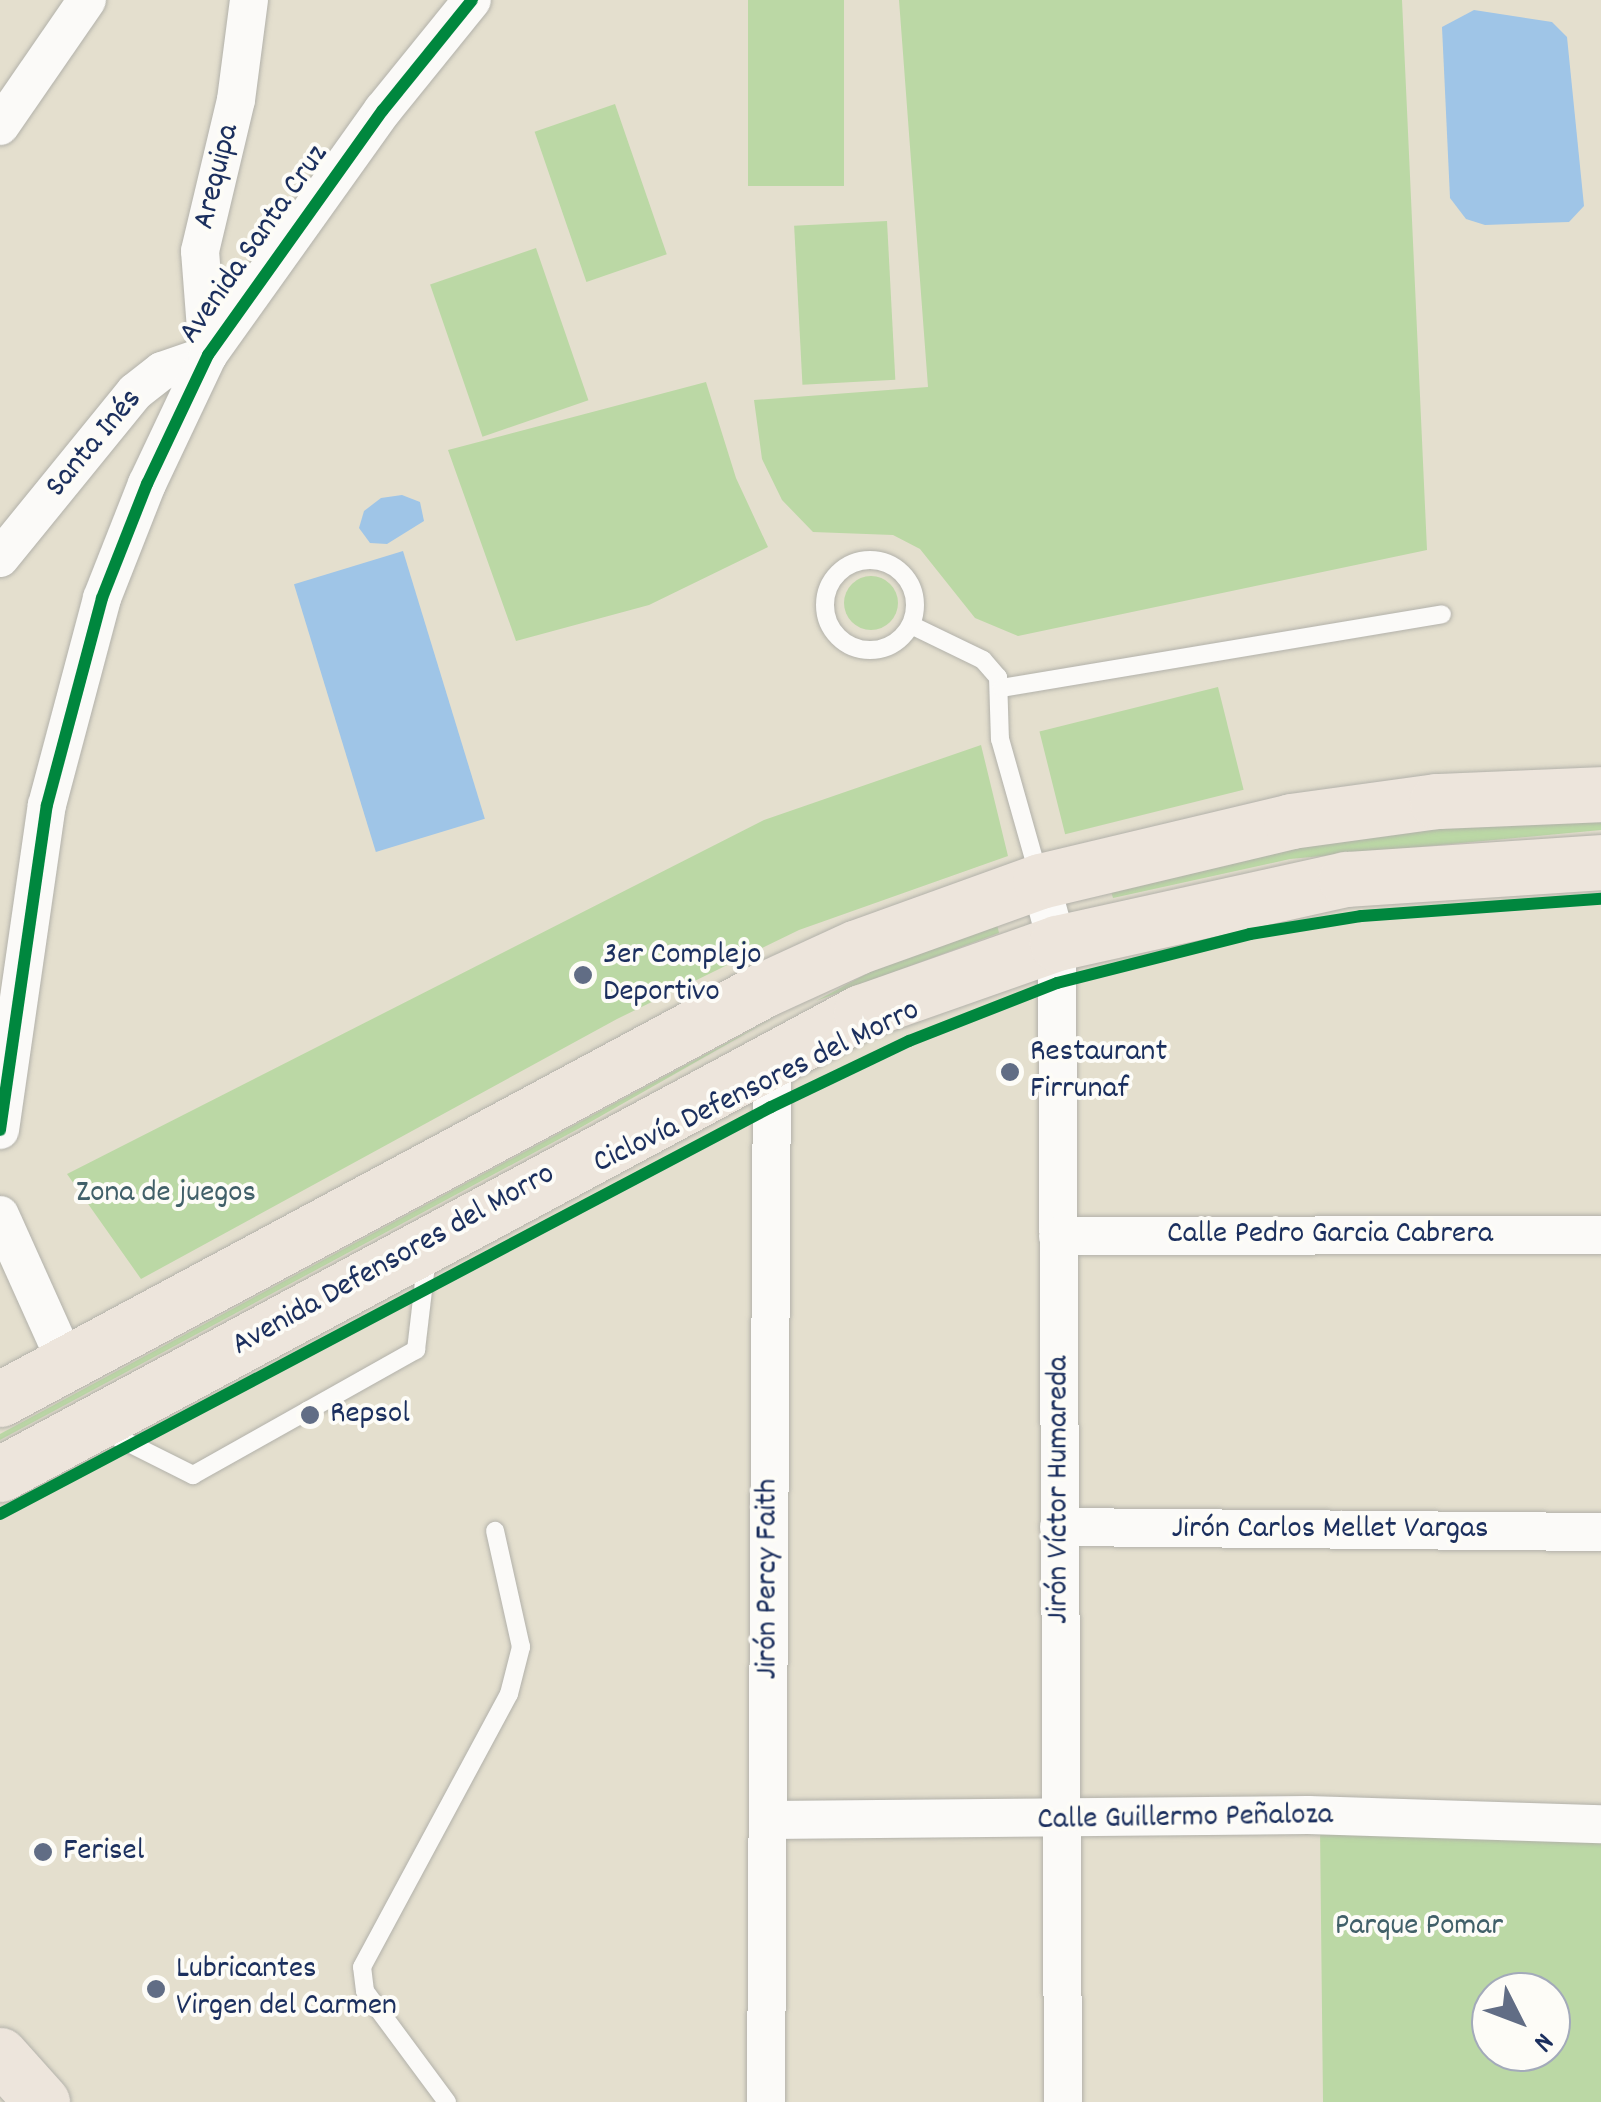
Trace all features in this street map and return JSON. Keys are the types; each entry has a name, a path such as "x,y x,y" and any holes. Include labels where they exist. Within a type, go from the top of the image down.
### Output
{"main road":[{"name":"Avenida Defensores del Morro","path":"0,1399 548,1110 763,990 857,947 1040,881 1291,821 1438,801 1601,794"},
{"name":"Avenida Defensores del Morro","path":"0,1474 772,1056 861,1012 1057,942 1346,879 1601,862"},
{"path":"0,2055 42,2102"}],"street":[{"path":"7,105 88,0"},
{"name":"Arequipa","path":"208,355 200,251 236,100 249,0"},
{"name":"Avenida Santa Cruz","path":"0,1130 46,805 102,598 147,484 208,355 382,110 472,0"},
{"name":"Santa Inés","path":"0,558 135,392 162,371 208,355"},
{"name":"Jirón Víctor Humareda","path":"1040,881 1057,942 1063,2102"},
{"name":"Jirón Percy Faith","path":"766,2102 772,1056"},
{"path":"0,1216 14,1296 66,1362"},
{"name":"Calle Pedro Garcia Cabrera","path":"1058,1236 1601,1235"},
{"name":"Jirón Carlos Mellet Vargas","path":"1060,1527 1601,1532"},
{"name":"Calle Guillermo Peñaloza","path":"769,1820 1063,1822 1308,1815 1601,1824"}],"lane":[{"path":"875,559 889,563 910,582 910,625 889,646 874,650 844,642 826,618 828,588 846,566 875,559"},
{"path":"1002,688 1442,614"},
{"path":"910,625 983,660 1002,688 1000,738 1040,881"},
{"path":"91,1425 193,1475 416,1350 428,1242"},
{"path":"447,2102 364,1992 362,1967 509,1694 521,1647 496,1531"}],"green space":[{"path":"748,0 844,0 844,186 748,186"},
{"path":"899,0 1402,0 1427,550 1018,636 975,618 920,549 893,535 813,532 782,500 762,459 754,400 928,387"},
{"path":"615,104 667,254 586,282 535,132"},
{"path":"887,221 895,380 802,385 794,226"},
{"path":"536,248 588,400 483,437 430,284"},
{"path":"706,382 736,478 768,547 649,605 516,641 448,450"},
{"path":"871,576 890,584 898,603 890,622 871,630 852,622 844,603 852,584"},
{"path":"1218,687 1244,790 1065,834 1039,732"},
{"name":"3er Complejo Deportivo","path":"981,745 1008,856 799,930 617,1019 141,1279 67,1174 764,820"},
{"path":"1601,820 1601,830 1290,859 1113,898 1109,885 1213,858 1427,827"},
{"path":"996,920 999,933 816,1001 885,964"},
{"path":"775,1017 578,1129 0,1440 0,1434"},
{"name":"Parque Pomar","path":"1320,1828 1601,1830 1601,2102 1323,2102"}],"water":[{"path":"1474,10 1552,22 1567,37 1584,206 1569,222 1485,225 1466,219 1450,198 1442,27"},
{"path":"402,495 420,502 424,521 387,544 370,543 359,528 364,511 381,498"},
{"path":"403,551 485,819 376,852 294,584"}],"cycle path":[{"path":"0,1130 47,805 102,598 147,484 208,355 383,110 472,0"},
{"name":"Ciclovía Defensores del Morro","path":"0,1514 771,1107 909,1041 1057,983 1250,934 1361,916 1601,899"}],"place":[{"name":"3er Complejo Deportivo","path":"583,975"},
{"name":"Restaurant Firrunaf","path":"1010,1072"},
{"name":"Repsol","path":"310,1415"},
{"name":"Ferisel","path":"43,1852"},
{"name":"Lubricantes Virgen del Carmen","path":"156,1989"}],"park label":[{"name":"Zona de juegos","path":"166,1194"}]}
